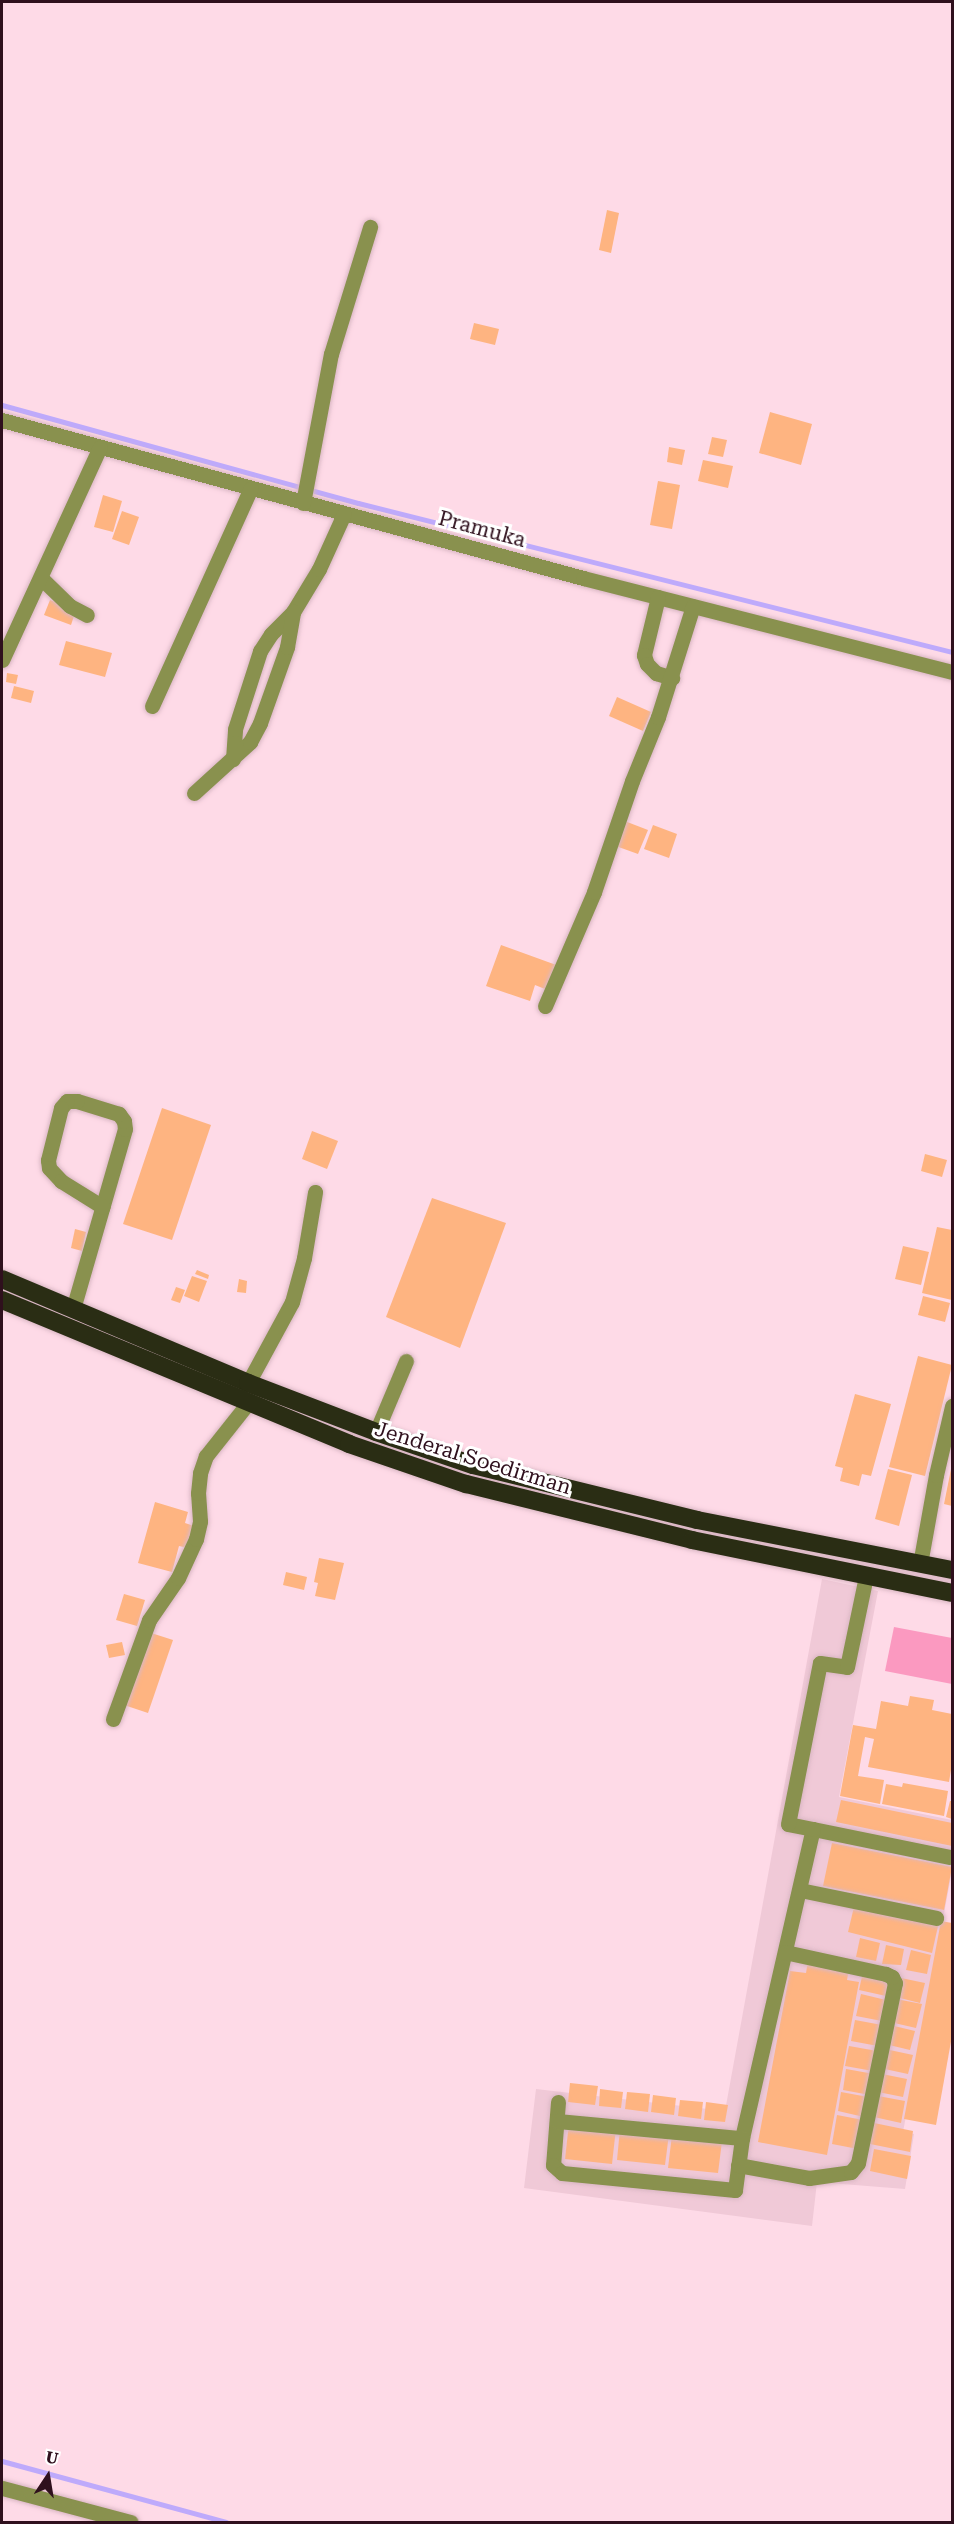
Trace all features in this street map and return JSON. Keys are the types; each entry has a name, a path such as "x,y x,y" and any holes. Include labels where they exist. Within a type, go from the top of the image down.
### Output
{"highway":[{"name":"Jenderal Soedirman","path":"2,1279 248,1383 376,1432 473,1465 697,1520 952,1570"},
{"name":"Jenderal Soedirman","path":"2,1300 248,1403 388,1458 466,1484 681,1537 952,1593"}],"street":[{"path":"303,503 331,354 370,227"},
{"name":"Pramuka","path":"2,420 344,514 952,672"},
{"path":"2,660 100,447"},
{"path":"152,706 251,488"},
{"path":"233,759 235,729 260,651 271,634 293,612 319,568 344,514"},
{"path":"41,578 70,606 87,615"},
{"path":"658,597 644,655 647,664 656,673 672,678"},
{"path":"545,1006 594,892 672,678 693,606"},
{"path":"194,793 250,742 287,647 293,612"},
{"path":"248,683 271,693"},
{"path":"74,1310 125,1129 124,1121 119,1114 77,1101 67,1101 61,1108 48,1160 50,1168 61,1181 103,1207"},
{"path":"248,1383 292,1302 304,1258 315,1192"},
{"path":"376,1432 406,1361"},
{"path":"113,1719 149,1620 178,1578 196,1539 200,1521 198,1493 200,1473 206,1456 248,1403"},
{"path":"920,1564 936,1475 952,1406"},
{"path":"866,1576 847,1667 820,1663 788,1824 949,1857"},
{"path":"558,2102 553,2165 556,2169 570,2175 735,2190 742,2138 813,1829"},
{"path":"800,1890 936,1918"},
{"path":"738,2165 809,2178 837,2176 851,2172 858,2163 895,1983 892,1977 886,1974 785,1952"},
{"path":"557,2121 742,2138"},
{"path":"2,2488 131,2523"}],"shaded area":[{"path":"822,1579 878,1591 839,1797 952,1820 952,1871 903,2132 914,2134 905,2189 817,2182 812,2226 524,2188 536,2089 725,2111"},
{"path":"894,1627 952,1638 952,1684 885,1671"}],"building":[{"path":"607,210 619,213 611,253 599,250"},
{"path":"474,323 499,329 495,345 470,339"},
{"path":"770,412 812,424 801,465 759,453"},
{"path":"712,437 727,440 723,457 708,454"},
{"path":"669,447 685,450 682,465 667,462"},
{"path":"703,460 733,466 728,488 698,481"},
{"path":"658,481 680,485 672,529 650,525"},
{"path":"103,495 122,501 113,532 94,527"},
{"path":"122,511 139,517 129,545 112,539"},
{"path":"50,600 76,610 71,625 44,615"},
{"path":"66,641 112,653 105,677 59,665"},
{"path":"7,673 18,675 16,684 6,682"},
{"path":"14,686 34,691 31,703 11,698"},
{"path":"617,697 651,712 643,731 609,716"},
{"path":"622,820 648,830 638,854 613,845"},
{"path":"653,825 677,834 669,858 644,849"},
{"path":"501,945 559,966 550,991 535,985 530,1001 486,986"},
{"path":"162,1108 211,1125 172,1240 123,1224"},
{"path":"312,1131 338,1141 327,1169 302,1159"},
{"path":"925,1154 947,1160 942,1177 921,1171"},
{"path":"432,1198 506,1223 460,1348 386,1317"},
{"path":"937,1227 952,1230 952,1300 922,1293"},
{"path":"75,1229 86,1232 82,1251 71,1248"},
{"path":"903,1246 929,1252 921,1285 895,1279"},
{"path":"197,1270 209,1275 208,1279 195,1274"},
{"path":"192,1276 207,1281 199,1302 184,1296"},
{"path":"239,1279 247,1281 246,1293 237,1292"},
{"path":"176,1287 185,1290 180,1303 171,1300"},
{"path":"923,1296 950,1303 945,1322 918,1315"},
{"path":"918,1356 952,1365 925,1476 889,1467"},
{"path":"855,1394 891,1404 871,1476 862,1474 859,1486 840,1481 843,1468 835,1466"},
{"path":"888,1469 912,1475 899,1526 875,1519"},
{"path":"952,1469 952,1506 944,1504"},
{"path":"155,1502 188,1512 185,1523 194,1526 188,1548 179,1546 172,1572 138,1563"},
{"path":"319,1558 344,1563 335,1600 315,1596 318,1583 314,1582"},
{"path":"286,1572 307,1577 304,1590 283,1585"},
{"path":"124,1594 145,1600 137,1626 116,1620"},
{"path":"145,1631 173,1640 148,1713 121,1704"},
{"path":"122,1642 125,1655 109,1658 106,1645"},
{"path":"910,1696 934,1700 932,1710 952,1714 952,1764 949,1782 868,1767 874,1739 865,1737 858,1776 884,1780 880,1804 840,1796 853,1725 876,1729 881,1701 908,1706"},
{"path":"903,1783 948,1791 944,1816 882,1804 886,1784 902,1787"},
{"path":"841,1800 952,1823 952,1846 836,1822"},
{"path":"950,1801 952,1801 952,1819 946,1817"},
{"path":"832,1843 952,1867 944,1910 823,1886"},
{"path":"854,1907 938,1926 932,1953 848,1932"},
{"path":"941,1921 952,1923 952,2036 936,2125 904,2119"},
{"path":"860,1938 880,1943 876,1961 856,1957"},
{"path":"886,1945 904,1949 901,1965 882,1964"},
{"path":"911,1950 931,1955 927,1974 906,1970"},
{"path":"808,1961 849,1969 847,1980 859,1982 827,2155 758,2142 790,1971 806,1973"},
{"path":"863,1972 890,1978 886,1996 859,1990"},
{"path":"901,1978 925,1983 920,2003 896,1997"},
{"path":"861,1994 886,2000 882,2021 856,2016"},
{"path":"896,1999 922,2004 916,2028 890,2022"},
{"path":"855,2020 882,2025 878,2046 851,2041"},
{"path":"890,2025 915,2031 910,2050 885,2044"},
{"path":"849,2046 877,2051 873,2071 845,2066"},
{"path":"885,2049 913,2055 908,2074 880,2068"},
{"path":"846,2069 874,2074 870,2095 843,2090"},
{"path":"882,2074 907,2079 903,2097 878,2092"},
{"path":"570,2083 598,2086 595,2105 568,2102"},
{"path":"600,2089 623,2092 621,2108 599,2106"},
{"path":"627,2092 650,2094 648,2112 625,2109"},
{"path":"841,2092 868,2097 864,2117 838,2111"},
{"path":"653,2095 676,2098 674,2115 651,2112"},
{"path":"878,2096 905,2101 901,2123 874,2117"},
{"path":"680,2100 703,2102 701,2119 678,2116"},
{"path":"706,2102 728,2105 725,2122 704,2120"},
{"path":"837,2115 863,2120 858,2149 832,2144"},
{"path":"569,2123 616,2128 612,2164 565,2159"},
{"path":"874,2123 913,2131 910,2152 870,2144"},
{"path":"620,2129 669,2134 665,2165 617,2160"},
{"path":"672,2135 722,2141 718,2173 668,2168"},
{"path":"874,2149 911,2156 907,2179 870,2171"}],"waterway":[{"path":"2,405 358,503 952,652"},
{"path":"2,2461 226,2522"}]}
